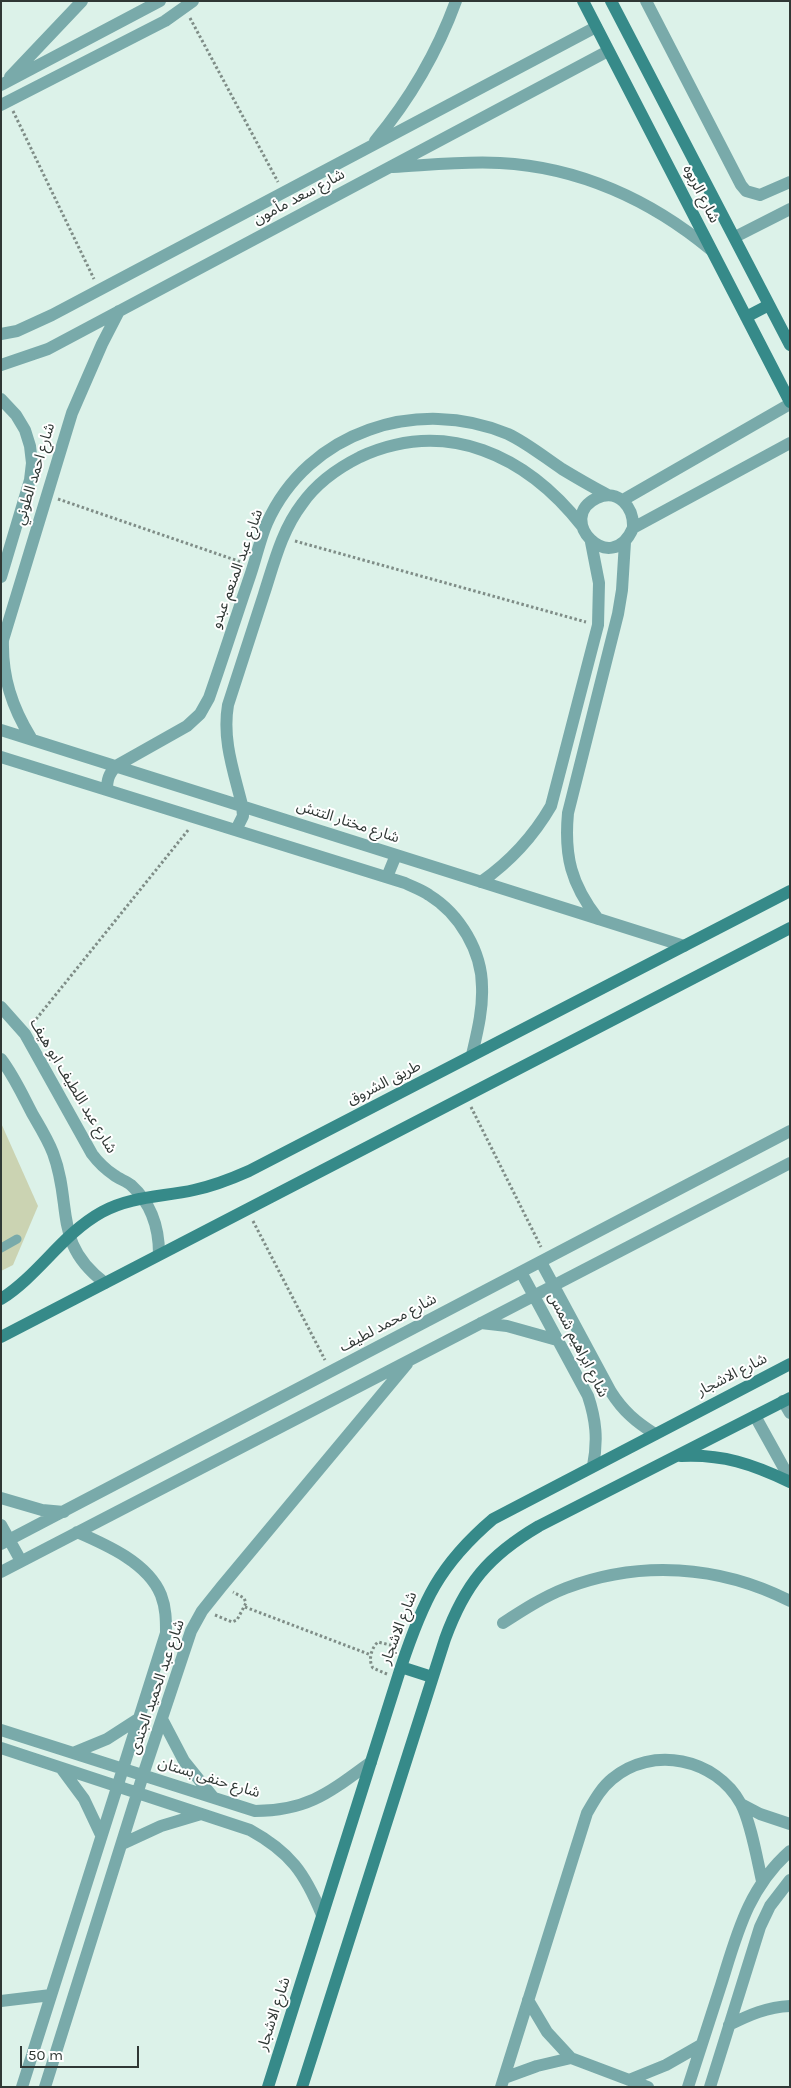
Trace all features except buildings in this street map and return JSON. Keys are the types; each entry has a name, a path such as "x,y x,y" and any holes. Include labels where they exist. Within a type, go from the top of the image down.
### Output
{"street":[{"path":"1,85 82,1"},
{"path":"1,85 160,1"},
{"path":"371,146 395,116 423,72 438,46 456,1"},
{"name":"شارع الربوه","path":"583,1 790,403"},
{"name":"شارع الربوه","path":"611,1 790,345"},
{"path":"646,1 741,186 746,191 760,195 790,182"},
{"path":"1,85 5,104 165,21 189,5"},
{"name":"شارع سعد مأمون","path":"1,334 17,331 52,315 596,27"},
{"name":"شارع سعد مأمون","path":"1,366 48,349 608,50"},
{"path":"388,167 474,162 500,163 553,170 597,183 631,197 673,221 711,250"},
{"path":"734,238 790,209"},
{"path":"746,317 769,305"},
{"name":"شارع احمد الطوني","path":"31,738 14,708 6,681 2,661 3,640 72,413 98,352 119,311"},
{"name":"شارع احمد الطوني","path":"1,399 16,415 25,430 30,446 32,463 30,480 1,577"},
{"path":"623,500 790,403"},
{"name":"شارع عبد المنعم عبدو","path":"116,766 187,726 200,714 210,698 267,522 286,492 310,465 338,444 362,433 404,420 440,418 475,423 508,435 540,452 584,483 608,495"},
{"path":"236,830 243,816 226,739 225,722 228,705 282,538 302,503 323,481 348,463 376,450 405,443 436,441 466,445 495,454 523,469 555,495 582,526 591,542 608,548 625,542"},
{"path":"633,528 790,443"},
{"path":"582,526 582,517 585,509 591,502 608,495 623,500 630,508 634,518 633,528 625,542 618,614 568,813 566,836 568,858 574,881 584,901 598,919"},
{"path":"22,504 41,511"},
{"path":"481,882 514,856 540,824 551,806 598,626 599,583 591,542"},
{"name":"شارع مختار التتش","path":"1,730 684,946"},
{"path":"1,756 388,877 430,895 451,912 467,934 478,960 482,986 480,1014 472,1055"},
{"path":"107,790 107,780 110,772 116,766"},
{"path":"388,877 396,855"},
{"name":"طريق الشروق","path":"1,1299 22,1285 69,1235 103,1211 122,1203 142,1198 194,1190 226,1181 278,1157 790,891"},
{"path":"1,1337 789,929"},
{"name":"شارع عبد اللطيف ابو هيف","path":"1,1007 25,1034 92,1154 102,1166 129,1184 149,1208 158,1230 159,1254"},
{"path":"1,1059 52,1151 59,1173 65,1219 73,1246 83,1262 105,1283"},
{"name":"شارع محمد لطيف","path":"5,1542 790,1131"},
{"path":"1,1572 790,1163"},
{"name":"شارع ابراهيم شمس","path":"544,1260 554,1286 611,1392 622,1409 637,1423 655,1434"},
{"name":"شارع ابراهيم شمس","path":"521,1272 588,1396 594,1412 597,1430 593,1466"},
{"path":"481,1323 507,1326 558,1340"},
{"name":"شارع عبد الحميد الجندى","path":"45,2087 143,1775 191,1631 202,1611 222,1586 412,1359"},
{"name":"شارع الاشجار","path":"268,2087 406,1650 430,1593 447,1565 468,1540 493,1519 790,1364"},
{"path":"302,2087 432,1677 455,1611 471,1585 490,1561 513,1542 539,1526 787,1399 790,1412"},
{"path":"754,1416 790,1480"},
{"path":"676,1456 707,1455 736,1461 790,1480"},
{"path":"1,1498 36,1508 64,1512"},
{"path":"1,1525 5,1542 21,1561"},
{"name":"شارع عبد الحميد الجندى","path":"22,2087 166,1633 166,1614 161,1595 151,1578 137,1566 98,1541 77,1532"},
{"path":"503,1623 532,1604 564,1588 598,1577 632,1571 668,1569 703,1572 738,1579 790,1600"},
{"path":"399,1672 432,1677"},
{"path":"73,1753 107,1739 138,1719"},
{"path":"162,1719 184,1761 213,1797"},
{"name":"شارع حنفى بستان","path":"1,1730 255,1811 277,1811 319,1798 370,1762"},
{"path":"1,1748 250,1830 268,1840 285,1853 299,1868 310,1886 322,1915"},
{"path":"502,2082 587,1813 598,1794 612,1779 631,1767 651,1761 672,1760 693,1764 712,1773 729,1787 741,1804 762,1882"},
{"path":"61,1768 84,1799 101,1834"},
{"path":"741,1804 760,1814 790,1824"},
{"path":"122,1844 161,1826 201,1814"},
{"path":"688,2087 743,1916 762,1882 790,1851"},
{"path":"710,2087 760,1927 770,1906 790,1880"},
{"path":"1,2001 51,1995"},
{"path":"528,2000 547,2032 571,2058 631,2083 648,2087"},
{"path":"729,2025 752,2014 776,2007 790,2006"},
{"path":"631,2083 701,2045"},
{"path":"502,2082 537,2066 571,2058"}],"lane":[{"path":"1,1248 17,1240"}],"path":[{"path":"189,5 284,192"},
{"path":"5,104 99,290"},
{"path":"46,495 253,566"},
{"path":"282,538 598,626"},
{"path":"25,1034 198,818"},
{"path":"465,1096 544,1260"},
{"path":"247,1209 331,1371"},
{"path":"202,1611 235,1622 238,1620 246,1602 244,1598 222,1586"},
{"path":"245,1607 371,1656"},
{"path":"399,1672 373,1668 370,1662 371,1656 375,1644 380,1642 406,1650"}],"green space":[{"path":"1,1123 38,1206 13,1265 1,1271"}]}
